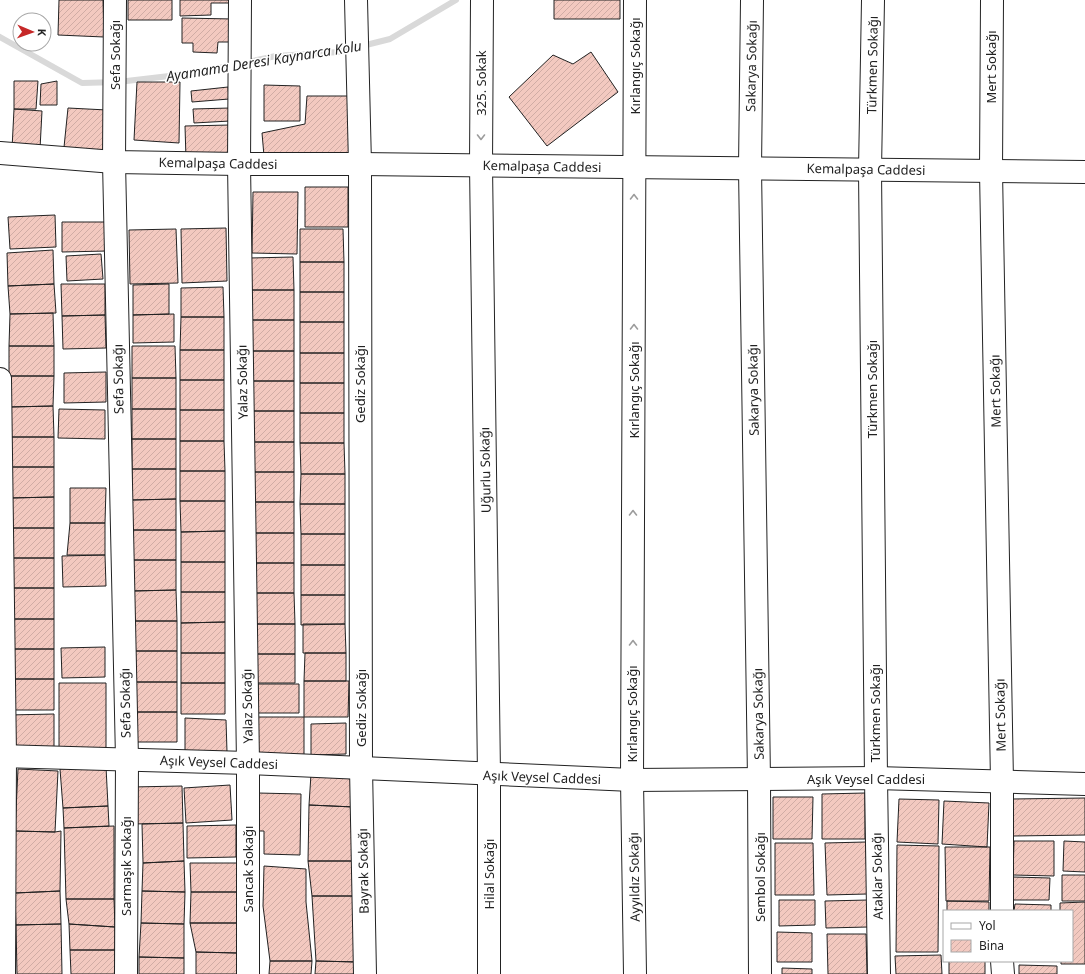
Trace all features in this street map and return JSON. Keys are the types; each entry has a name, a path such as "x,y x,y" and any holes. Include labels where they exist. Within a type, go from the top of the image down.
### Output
{"street":[{"name":"Sefa Sokağı","path":"115,0 114,162 127,759"},
{"name":"Yalaz Sokağı","path":"240,0 239,164 248,763"},
{"name":"Gediz Sokağı","path":"356,0 360,164 361,768"},
{"name":"325. Sokak","path":"481,165 482,0"},
{"name":"Kırlangıç Sokağı","path":"632,780 635,0"},
{"name":"Sakarya Sokağı","path":"752,0 750,168 760,780"},
{"name":"Türkmen Sokağı","path":"873,0 870,170 876,778"},
{"name":"Mert Sokağı","path":"992,0 991,171 1002,782 1002,910"},
{"name":"Kemalpaşa Caddesi","path":"0,153 114,162 1085,172"},
{"name":"Uğurlu Sokağı","path":"481,165 489,775"},
{"path":"0,379 4,974"},
{"name":"Aşık Veysel Caddesi","path":"3,756 248,763 489,775 632,780 876,778 1085,784"},
{"name":"Sarmaşık Sokağı","path":"126,974 127,759"},
{"name":"Sancak Sokağı","path":"248,763 248,974"},
{"name":"Bayrak Sokağı","path":"361,768 365,974"},
{"name":"Hilal Sokağı","path":"489,775 489,974"},
{"name":"Ataklar Sokağı","path":"876,778 879,974"},
{"name":"Ayyıldız Sokağı","path":"632,780 635,974"},
{"name":"Sembol Sokağı","path":"760,780 760,974"},
{"path":"1002,962 1003,974"}],"building":[{"path":"59,0 103,0 104,37 58,35"},
{"path":"128,0 172,0 172,20 128,20"},
{"path":"180,0 229,0 229,3 211,3 211,15 180,16"},
{"path":"554,0 620,0 620,19 554,19"},
{"path":"182,18 233,19 232,42 218,42 217,53 193,52 193,43 182,43"},
{"path":"591,52 618,92 547,146 509,97 553,55 573,64"},
{"path":"14,81 38,81 36,109 14,109"},
{"path":"57,81 57,105 40,105 41,84"},
{"path":"137,82 180,82 179,143 134,140"},
{"path":"264,85 300,86 300,121 264,121"},
{"path":"228,87 229,99 192,102 191,91"},
{"path":"307,96 352,96 353,157 264,156 262,133 305,124"},
{"path":"68,108 107,110 107,155 63,157"},
{"path":"230,108 230,121 194,123 193,109"},
{"path":"14,109 42,111 40,149 12,149"},
{"path":"230,125 230,158 186,159 185,126"},
{"path":"305,187 348,187 348,227 305,227"},
{"path":"253,192 298,192 297,254 252,253"},
{"path":"55,215 56,247 10,249 8,217"},
{"path":"62,222 107,222 107,251 62,252"},
{"path":"226,228 227,281 182,283 181,229"},
{"path":"176,229 178,283 130,284 129,230"},
{"path":"300,229 343,229 344,262 300,262"},
{"path":"53,250 54,284 8,286 7,253"},
{"path":"101,254 103,279 67,281 66,256"},
{"path":"293,257 294,290 250,290 250,258"},
{"path":"300,262 344,262 344,292 300,292"},
{"path":"54,284 56,313 10,314 8,286"},
{"path":"61,284 105,284 105,315 62,316"},
{"path":"169,284 169,314 133,315 133,285"},
{"path":"223,287 224,317 181,317 181,288"},
{"path":"250,290 294,290 294,320 250,320"},
{"path":"300,292 344,292 344,322 300,322"},
{"path":"53,313 54,346 9,346 10,314"},
{"path":"174,314 174,342 133,343 133,315"},
{"path":"105,315 106,348 63,349 62,316"},
{"path":"181,317 224,317 224,350 180,350"},
{"path":"250,320 294,320 294,351 250,351"},
{"path":"300,322 344,322 344,353 300,353"},
{"path":"9,346 54,346 54,376 9,376"},
{"path":"132,346 175,346 176,378 132,378"},
{"path":"180,350 224,350 224,380 180,380"},
{"path":"250,351 294,351 294,381 250,381"},
{"path":"300,353 344,353 344,383 300,383"},
{"path":"106,372 106,402 64,403 64,373"},
{"path":"9,376 54,376 53,406 9,407"},
{"path":"132,378 176,378 176,409 132,409"},
{"path":"180,380 224,380 224,410 180,410"},
{"path":"250,381 294,381 294,411 250,411"},
{"path":"300,383 344,383 344,413 300,413"},
{"path":"53,406 54,437 10,437 9,407"},
{"path":"59,409 105,410 105,439 58,438"},
{"path":"132,409 176,409 176,439 132,439"},
{"path":"180,410 224,410 224,441 180,441"},
{"path":"250,411 294,411 294,442 250,442"},
{"path":"300,413 344,413 344,443 300,443"},
{"path":"10,437 54,437 54,467 10,467"},
{"path":"132,439 176,439 176,469 132,469"},
{"path":"180,441 224,441 225,471 180,471"},
{"path":"250,442 294,442 294,472 250,472"},
{"path":"300,443 344,443 345,474 301,474"},
{"path":"10,467 54,467 54,497 10,498"},
{"path":"132,469 176,469 176,499 132,500"},
{"path":"180,471 225,471 225,501 180,501"},
{"path":"250,472 294,472 294,502 250,502"},
{"path":"301,474 345,474 345,504 300,504"},
{"path":"70,488 106,488 105,523 70,523"},
{"path":"54,497 54,528 10,528 10,498"},
{"path":"176,499 176,530 132,530 132,500"},
{"path":"180,501 225,501 225,531 181,532"},
{"path":"250,502 294,502 294,533 250,533"},
{"path":"300,504 345,504 345,534 301,534"},
{"path":"70,523 105,523 105,555 67,555"},
{"path":"10,528 54,528 54,558 10,558"},
{"path":"132,530 176,530 176,560 132,560"},
{"path":"225,531 225,562 181,562 181,532"},
{"path":"250,533 294,533 294,563 250,563"},
{"path":"301,534 345,534 345,565 301,565"},
{"path":"105,555 106,586 63,587 62,556"},
{"path":"10,558 54,558 54,588 10,588"},
{"path":"132,560 176,560 176,590 132,591"},
{"path":"181,562 225,562 225,592 181,592"},
{"path":"250,563 294,563 294,593 250,593"},
{"path":"301,565 345,565 345,595 301,595"},
{"path":"10,588 54,588 54,619 10,619"},
{"path":"176,590 177,621 133,621 132,591"},
{"path":"181,592 225,592 225,622 181,623"},
{"path":"250,593 294,593 295,624 250,624"},
{"path":"301,595 345,595 345,624 301,625"},
{"path":"10,619 54,619 54,649 10,649"},
{"path":"133,621 177,621 177,651 132,651"},
{"path":"225,622 225,653 181,653 181,623"},
{"path":"250,624 295,624 295,654 250,654"},
{"path":"303,624 345,624 346,653 303,653"},
{"path":"105,647 105,677 62,678 61,648"},
{"path":"10,649 54,649 54,679 10,679"},
{"path":"132,651 177,651 177,682 132,682"},
{"path":"181,653 225,653 225,683 181,683"},
{"path":"305,653 346,653 346,681 304,681"},
{"path":"254,654 295,654 295,683 254,683"},
{"path":"10,679 54,679 54,710 10,710"},
{"path":"304,681 349,681 348,717 304,717"},
{"path":"132,682 177,682 177,712 133,712"},
{"path":"59,683 106,683 106,753 59,753"},
{"path":"181,683 225,683 225,714 181,714"},
{"path":"258,684 299,684 299,713 258,713"},
{"path":"133,712 177,712 177,742 133,742"},
{"path":"54,714 54,752 9,753 8,715"},
{"path":"258,717 304,717 304,755 258,754"},
{"path":"185,718 226,720 227,752 185,752"},
{"path":"346,723 346,754 311,755 311,724"},
{"path":"106,767 108,806 63,808 60,769"},
{"path":"18,769 58,771 55,832 15,831"},
{"path":"311,774 355,777 354,807 309,805"},
{"path":"230,785 232,820 186,823 184,788"},
{"path":"182,786 183,823 132,824 131,787"},
{"path":"258,793 301,794 300,855 264,854 264,831 258,831"},
{"path":"865,793 865,839 822,839 822,794"},
{"path":"773,797 813,797 812,839 773,839"},
{"path":"1085,798 1085,835 1013,836 1012,799"},
{"path":"899,799 939,800 938,844 897,842"},
{"path":"944,801 989,803 987,847 942,844"},
{"path":"309,805 354,807 356,861 308,861"},
{"path":"108,806 109,826 64,828 63,808"},
{"path":"183,823 184,861 143,863 142,824"},
{"path":"236,825 236,857 187,858 187,826"},
{"path":"114,826 114,899 66,899 64,828"},
{"path":"15,831 61,831 60,891 15,893"},
{"path":"1014,841 1054,841 1054,876 1013,875"},
{"path":"1064,841 1085,842 1085,872 1063,871"},
{"path":"866,842 867,894 827,895 825,843"},
{"path":"775,843 813,843 814,895 775,895"},
{"path":"897,845 939,846 938,952 896,952"},
{"path":"945,847 990,847 989,901 946,901"},
{"path":"184,861 185,892 142,891 143,863"},
{"path":"308,861 356,861 357,896 312,896"},
{"path":"190,863 238,863 237,892 191,892"},
{"path":"264,866 306,869 306,902 312,961 270,961 263,906"},
{"path":"1062,875 1085,875 1085,901 1062,901"},
{"path":"1013,877 1050,878 1049,900 1012,900"},
{"path":"60,891 61,924 16,925 15,893"},
{"path":"142,891 185,892 184,924 141,923"},
{"path":"191,892 237,892 237,923 190,923"},
{"path":"312,896 357,896 358,962 316,961"},
{"path":"66,899 114,899 115,927 69,924"},
{"path":"779,900 815,900 815,925 779,926"},
{"path":"868,900 868,927 826,928 825,901"},
{"path":"947,901 989,902 989,910 947,910"},
{"path":"1085,902 1085,964 1061,964 1061,962 1073,962 1073,910 1060,910 1060,903"},
{"path":"1015,904 1051,905 1051,910 1014,910"},
{"path":"141,923 184,924 184,958 139,957"},
{"path":"190,923 237,923 237,953 196,952"},
{"path":"61,924 62,974 17,974 16,925"},
{"path":"69,924 115,927 115,950 70,950"},
{"path":"777,932 812,933 812,962 777,962"},
{"path":"827,934 866,934 867,974 828,974"},
{"path":"70,950 115,950 115,974 71,974"},
{"path":"196,952 237,953 237,974 196,974"},
{"path":"941,955 942,974 896,974 895,956"},
{"path":"139,957 184,958 184,974 139,974"},
{"path":"270,961 312,961 311,974 269,974"},
{"path":"316,961 358,962 357,974 315,974"},
{"path":"949,962 985,962 985,974 949,974"},
{"path":"1019,965 1057,966 1057,974 1019,974"},
{"path":"782,968 812,969 812,974 782,974"}],"waterway":[{"name":"Ayamama Deresi Kaynarca Kolu","path":"362,46 390,39 456,0"},
{"name":"Ayamama Deresi Kaynarca Kolu","path":"0,37 82,83 118,82 195,73 276,56 339,52 353,49"}]}
